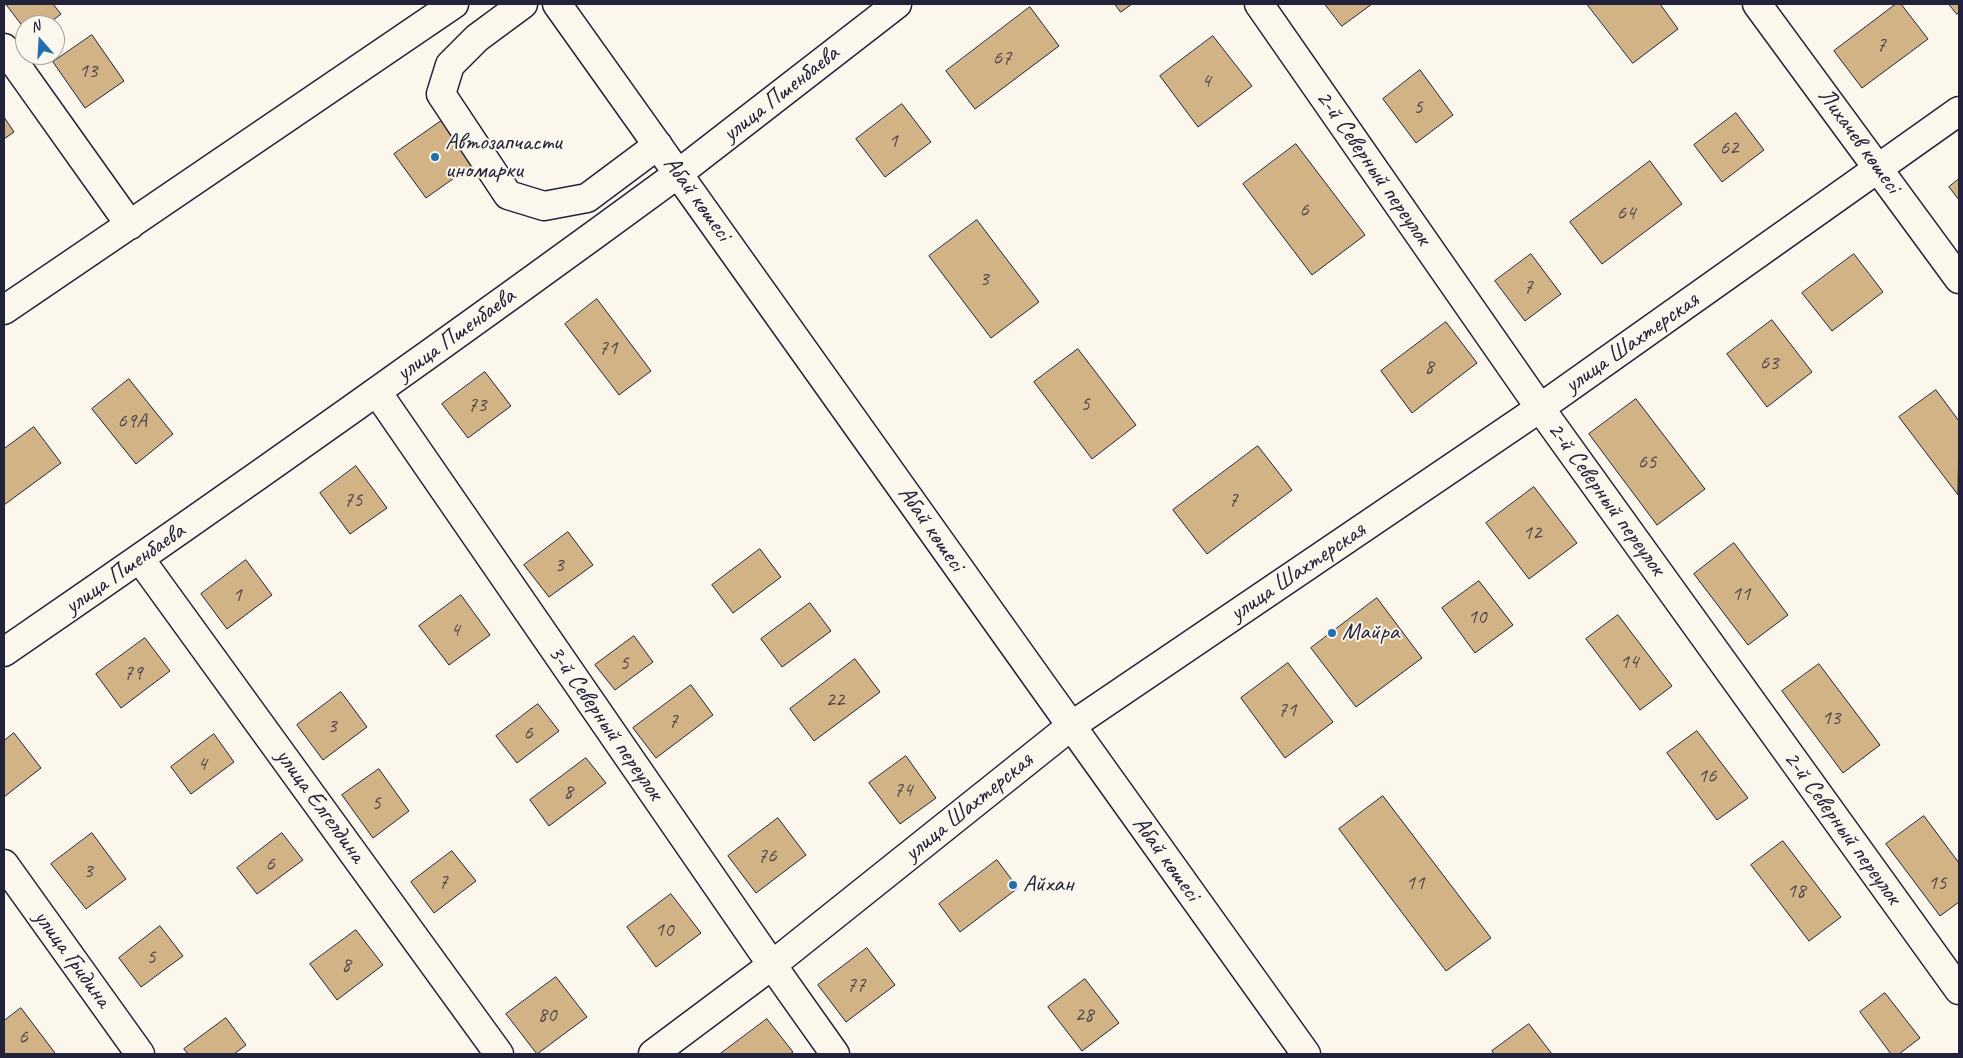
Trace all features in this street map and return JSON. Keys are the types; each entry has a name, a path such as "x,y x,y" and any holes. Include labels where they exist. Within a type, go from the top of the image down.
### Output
{"street":[{"path":"4,310 454,4"},
{"path":"523,4 478,38 450,65 441,94 508,195 544,206 587,198 658,145"},
{"name":"Абай көшесі","path":"557,4 1306,1054"},
{"name":"улица Пшенбаева","path":"4,652 377,392 679,173 897,4"},
{"name":"2-й Северный переулок","path":"1259,4 1540,408 1959,990"},
{"name":"Лихачев көшесі","path":"1757,4 1959,279"},
{"path":"4,48 130,225"},
{"name":"улица Шахтерская","path":"653,1054 772,965 1071,726 1540,408 1959,111"},
{"name":"3-й Северный переулок","path":"377,392 835,1054"},
{"name":"улица Елгелдина","path":"140,559 500,1054"},
{"name":"улица Гридина","path":"4,864 140,1054"}],"building":[{"path":"6,4 53,4 61,14 60,15 15,16"},
{"path":"1115,4 1132,4 1121,12"},
{"path":"1325,4 1372,4 1342,26"},
{"path":"1587,4 1660,4 1678,29 1633,63"},
{"path":"1896,4 1901,4 1928,39 1862,88 1834,51"},
{"path":"1949,4 1959,4 1959,12 1957,14"},
{"path":"1030,7 1059,46 975,109 946,71"},
{"path":"92,35 124,81 85,108 55,65 65,65 65,54"},
{"path":"1213,36 1252,86 1198,127 1160,76"},
{"path":"1420,70 1453,115 1416,143 1383,99"},
{"path":"902,104 931,142 885,177 856,139"},
{"path":"1736,113 1764,150 1722,182 1694,145"},
{"path":"4,117 14,132 4,139"},
{"path":"447,117 478,161 426,198 394,154"},
{"path":"1296,144 1365,235 1312,275 1243,184"},
{"path":"1650,161 1682,204 1602,264 1570,222"},
{"path":"1959,179 1959,200 1949,187"},
{"path":"977,220 1039,302 991,338 929,256"},
{"path":"1531,254 1561,294 1525,321 1495,281"},
{"path":"1854,254 1883,292 1832,331 1802,293"},
{"path":"597,299 651,371 619,395 565,324"},
{"path":"1772,320 1812,372 1767,407 1727,354"},
{"path":"1446,322 1477,363 1412,413 1381,371"},
{"path":"1078,349 1136,425 1092,459 1034,382"},
{"path":"485,372 511,406 468,438 442,404"},
{"path":"129,379 173,434 136,464 92,409"},
{"path":"1936,390 1959,421 1958,495 1899,417"},
{"path":"1636,399 1705,489 1657,525 1589,434"},
{"path":"34,427 61,463 4,505 4,449"},
{"path":"1258,446 1292,490 1207,554 1173,510"},
{"path":"356,466 387,508 350,534 320,493"},
{"path":"1534,487 1577,543 1529,579 1486,523"},
{"path":"568,532 593,565 549,597 524,565"},
{"path":"1734,543 1788,615 1748,645 1694,574"},
{"path":"760,549 781,577 733,613 712,585"},
{"path":"246,560 272,595 227,629 201,594"},
{"path":"1479,581 1513,625 1475,653 1442,608"},
{"path":"461,595 490,635 449,665 419,626"},
{"path":"1377,598 1422,658 1356,707 1311,648"},
{"path":"810,603 831,631 782,667 761,639"},
{"path":"1618,615 1672,686 1640,710 1586,639"},
{"path":"634,636 653,662 615,690 595,665"},
{"path":"145,638 170,671 121,708 96,674"},
{"path":"855,659 880,692 814,741 790,709"},
{"path":"1288,663 1333,722 1285,758 1241,698"},
{"path":"1819,664 1880,745 1843,773 1782,691"},
{"path":"691,685 713,715 656,758 633,728"},
{"path":"341,692 367,727 323,760 297,725"},
{"path":"538,704 559,731 517,763 496,736"},
{"path":"1697,731 1748,798 1717,820 1667,753"},
{"path":"14,733 41,768 4,797 4,741"},
{"path":"214,734 234,762 191,794 171,767"},
{"path":"906,756 936,798 900,824 869,783"},
{"path":"586,758 606,783 549,826 530,800"},
{"path":"379,769 409,811 373,838 342,795"},
{"path":"1383,796 1491,938 1446,971 1339,829"},
{"path":"1924,816 1959,863 1959,902 1940,916 1886,844"},
{"path":"778,818 806,855 756,893 728,856"},
{"path":"92,833 126,879 86,909 51,864"},
{"path":"282,833 303,860 257,894 237,868"},
{"path":"1783,841 1841,917 1809,941 1751,865"},
{"path":"452,851 476,881 434,913 411,882"},
{"path":"997,860 1018,888 960,932 939,904"},
{"path":"671,894 701,933 656,967 627,927"},
{"path":"160,926 183,956 141,987 119,958"},
{"path":"356,930 383,965 337,1000 310,964"},
{"path":"867,948 895,985 846,1022 818,985"},
{"path":"556,977 587,1017 537,1054 506,1014"},
{"path":"1085,979 1119,1023 1082,1051 1048,1007"},
{"path":"1885,993 1920,1038 1899,1054 1891,1054 1860,1012"},
{"path":"21,1008 55,1053 4,1054 4,1021"},
{"path":"226,1018 246,1045 234,1054 188,1054 184,1049"},
{"path":"767,1019 793,1052 790,1054 720,1054"},
{"path":"1529,1024 1552,1054 1494,1054 1492,1051"}],"place":[{"name":"Автозапчасти иномарки","path":"435,157"},
{"name":"Майра","path":"1332,633"},
{"name":"Айхан","path":"1013,885"}]}
